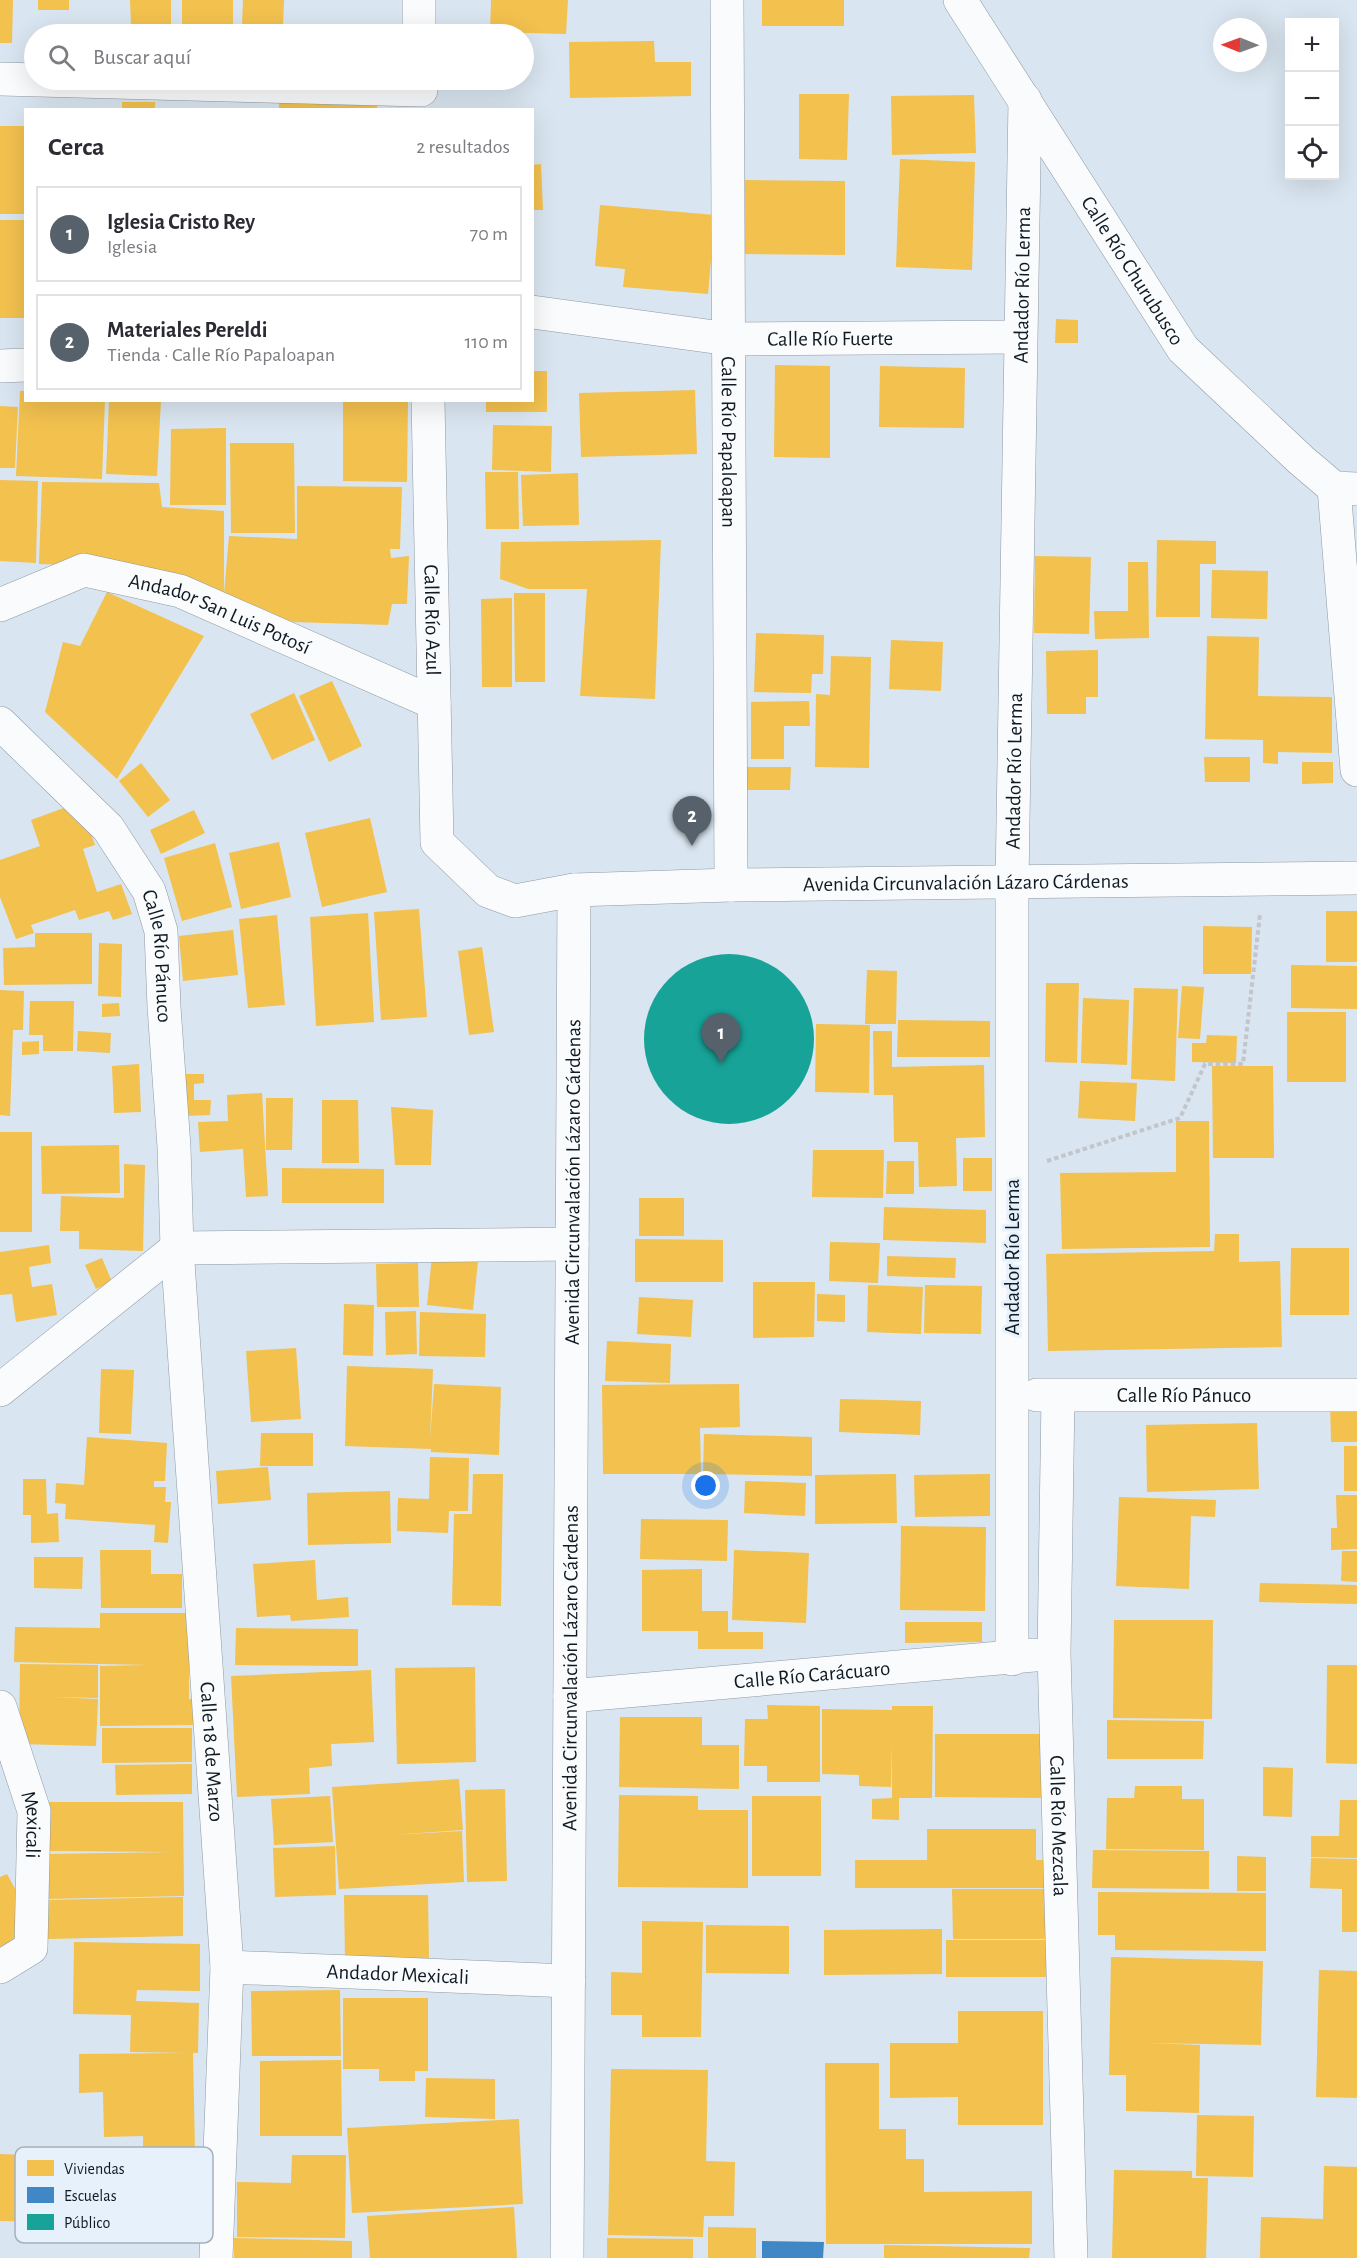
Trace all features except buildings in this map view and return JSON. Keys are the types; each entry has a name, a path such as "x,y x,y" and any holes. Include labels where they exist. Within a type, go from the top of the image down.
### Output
{"street":[{"path":"418,0 419,24"},
{"name":"Calle Río Papaloapan","path":"727,0 732,885"},
{"name":"Calle Río Churubusco","path":"960,0 1183,349 1292,452 1346,488"},
{"path":"0,79 24,80"},
{"path":"331,90 421,93"},
{"name":"Andador Río Lerma","path":"1012,1659 1012,883 1025,100"},
{"name":"Calle Río Fuerte","path":"534,312 729,339 1020,337"},
{"path":"0,366 24,365"},
{"name":"Calle Río Azul","path":"428,402 437,842 488,891 515,901 574,890"},
{"path":"1346,488 1357,770"},
{"name":"Andador San Luis Potosí","path":"0,605 84,570 180,591 434,703"},
{"name":"Calle Río Pánuco","path":"0,723 108,828 149,891 161,931 174,1147 177,1248"},
{"name":"Avenida Circunvalación Lázaro Cárdenas","path":"567,2258 574,890 732,885 1357,878"},
{"path":"0,1390 177,1248 572,1244"},
{"name":"Calle 18 de Marzo","path":"177,1248 227,1967 216,2258"},
{"name":"Calle Río Pánuco","path":"1011,1395 1357,1395"},
{"name":"Calle Río Mezcala","path":"1058,1396 1054,1653 1071,2258"},
{"name":"Calle Río Carácuaro","path":"570,1696 1012,1659 1054,1653"},
{"name":"Mexicali","path":"0,1707 34,1811 31,1947 0,1967"},
{"name":"Andador Mexicali","path":"227,1967 569,1981"}],"path":[{"path":"1012,1172 1180,1118 1205,1064 1243,1064 1259,922 1261,879"}],"place":[{"name":"Materiales Pereldi","path":"692,846"},
{"name":"Iglesia Cristo Rey","path":"721,1063"}]}
